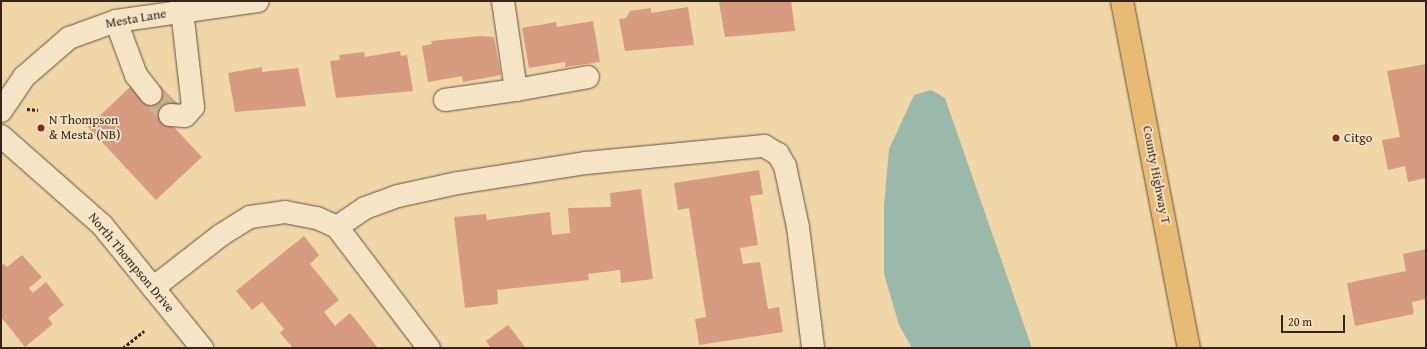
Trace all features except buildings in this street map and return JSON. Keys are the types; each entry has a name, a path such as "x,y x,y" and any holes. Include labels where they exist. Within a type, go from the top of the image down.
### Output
{"main road":[{"name":"County Highway T","path":"1122,1 1189,348"}],"street":[{"name":"Mesta Lane","path":"1,111 24,77 65,40 116,21 182,6 258,1"},
{"path":"503,1 516,90"},
{"path":"170,115 185,116 193,107 182,6"},
{"path":"116,21 136,75 151,94"},
{"path":"445,100 588,78"},
{"name":"North Thompson Drive","path":"1,136 102,225 202,348"},
{"path":"337,227 365,208 398,196 458,183 586,163 764,146 778,154 785,166 798,227 813,348"},
{"path":"153,288 221,235 250,217 285,212 317,218 337,227 429,348"}],"path":[{"path":"29,111 38,110"},
{"path":"123,348 144,331"}],"shaded area":[{"path":"931,90 945,98 1032,348 912,348 899,325 884,274 884,206 889,149 914,95"}],"tunnel":[{"path":"151,94 170,115"}],"place":[{"name":"N Thompson & Mesta (NB)","path":"41,128"},
{"name":"Citgo","path":"1336,138"}]}
